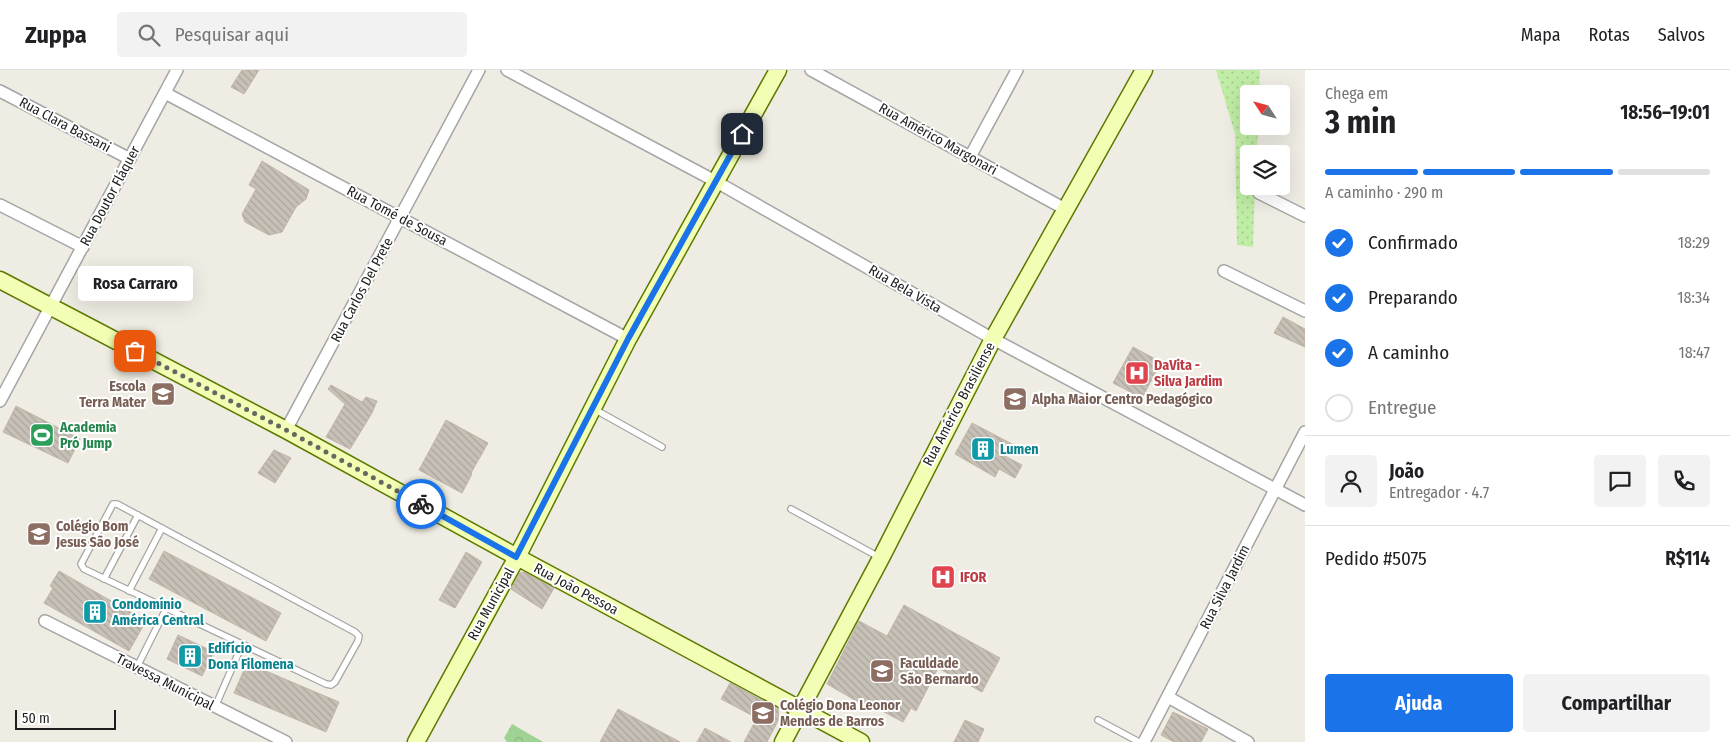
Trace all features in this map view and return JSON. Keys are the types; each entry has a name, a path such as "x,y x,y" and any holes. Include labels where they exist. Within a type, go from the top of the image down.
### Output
{"street":[{"name":"Rua Doutor Fláquer","path":"0,401 177,70"},
{"name":"Rua Carlos Del Prete","path":"286,430 479,70"},
{"name":"Rua Bela Vista","path":"507,70 715,181 994,339 1305,505"},
{"name":"Rua Municipal","path":"416,742 516,557 628,339 778,70"},
{"name":"Rua Américo Margonari","path":"811,70 1065,208"},
{"path":"970,157 1017,70"},
{"name":"Rua Américo Brasiliense","path":"783,742 994,339 1065,208 1144,70"},
{"name":"Rua Clara Bassani","path":"0,91 130,159"},
{"name":"Rua Tomé de Sousa","path":"165,93 628,339"},
{"path":"1263,195 1305,216"},
{"path":"0,205 82,247"},
{"path":"1224,271 1305,311"},
{"name":"Rua João Pessoa","path":"0,280 286,430 516,557 861,742"},
{"name":"Rua Silva Jardim","path":"1144,742 1305,432"},
{"name":"Travessa Municipal","path":"45,621 286,742"},
{"path":"1168,697 1248,742"}],"lane":[{"path":"592,408 662,447"},
{"path":"113,504 118,504 162,528 356,632 358,641 335,682 331,685 326,684 81,567 80,564 113,504"},
{"path":"791,509 881,558"},
{"path":"104,579 138,515"},
{"path":"129,591 162,528"},
{"path":"137,668 166,608"},
{"path":"215,707 242,645"},
{"path":"1098,720 1139,742"}],"green space":[{"path":"1216,70 1260,70 1259,85 1240,85 1240,135 1258,135 1257,145 1240,145 1240,195 1255,195 1253,247 1237,245 1235,134"},
{"path":"512,724 543,742 507,742 504,738"}],"building":[{"path":"242,70 259,70 244,94 231,87"},
{"path":"262,161 309,190 306,199 296,207 282,232 269,235 245,222 242,214 256,189 249,185"},
{"path":"1283,317 1305,329 1305,347 1274,333"},
{"name":"DaVita - Silva Jardim","path":"1133,347 1161,362 1142,398 1113,383"},
{"path":"331,385 362,402 366,397 377,401 372,413 350,449 326,437 345,404 328,389"},
{"name":"Academia Pró Jump","path":"16,406 80,439 68,463 3,432"},
{"path":"446,420 488,443 462,493 419,470"},
{"name":"Lumen","path":"972,423 1012,444 1005,456 1022,465 1015,478 999,469 995,477 955,454"},
{"path":"274,450 291,458 275,483 258,473"},
{"path":"164,551 281,613 266,641 149,579"},
{"path":"466,552 482,562 455,608 439,600"},
{"name":"Condomínio América Central","path":"59,571 146,621 129,651 44,603 53,588 50,586"},
{"path":"524,572 554,588 542,609 511,589 520,573"},
{"path":"904,605 1000,658 982,692 938,668 916,711 911,708 903,722 869,704 867,707 827,684 859,621 887,636"},
{"name":"Edifício Dona Filomena","path":"178,635 214,652 202,676 167,659"},
{"path":"247,663 339,702 326,732 234,693"},
{"name":"Colégio Dona Leonor Mendes de Barros","path":"730,683 778,709 779,719 767,742 744,742 757,718 721,699"},
{"path":"618,709 680,742 600,742"},
{"path":"1173,712 1208,729 1201,742 1174,742 1161,735"},
{"path":"965,720 984,729 978,742 954,742"},
{"path":"705,728 731,742 697,742"}],"way so far":[{"path":"135,351 286,430 421,504"}],"place":[{"name":"Rosa Carraro","path":"135,351"},
{"name":"DaVita - Silva Jardim","path":"1137,373"},
{"name":"Escola Terra Mater","path":"163,394"},
{"name":"Alpha Maior Centro Pedagógico","path":"1015,399"},
{"name":"Academia Pró Jump","path":"42,435"},
{"name":"Lumen","path":"983,449"},
{"name":"Colégio Bom Jesus São José","path":"39,534"},
{"name":"IFOR","path":"943,577"},
{"name":"Condomínio América Central","path":"95,612"},
{"name":"Edifício Dona Filomena","path":"190,656"},
{"name":"Faculdade São Bernardo","path":"882,671"},
{"name":"Colégio Dona Leonor Mendes de Barros","path":"763,713"}],"route":[{"path":"421,504 516,557 628,339 742,134"}]}
